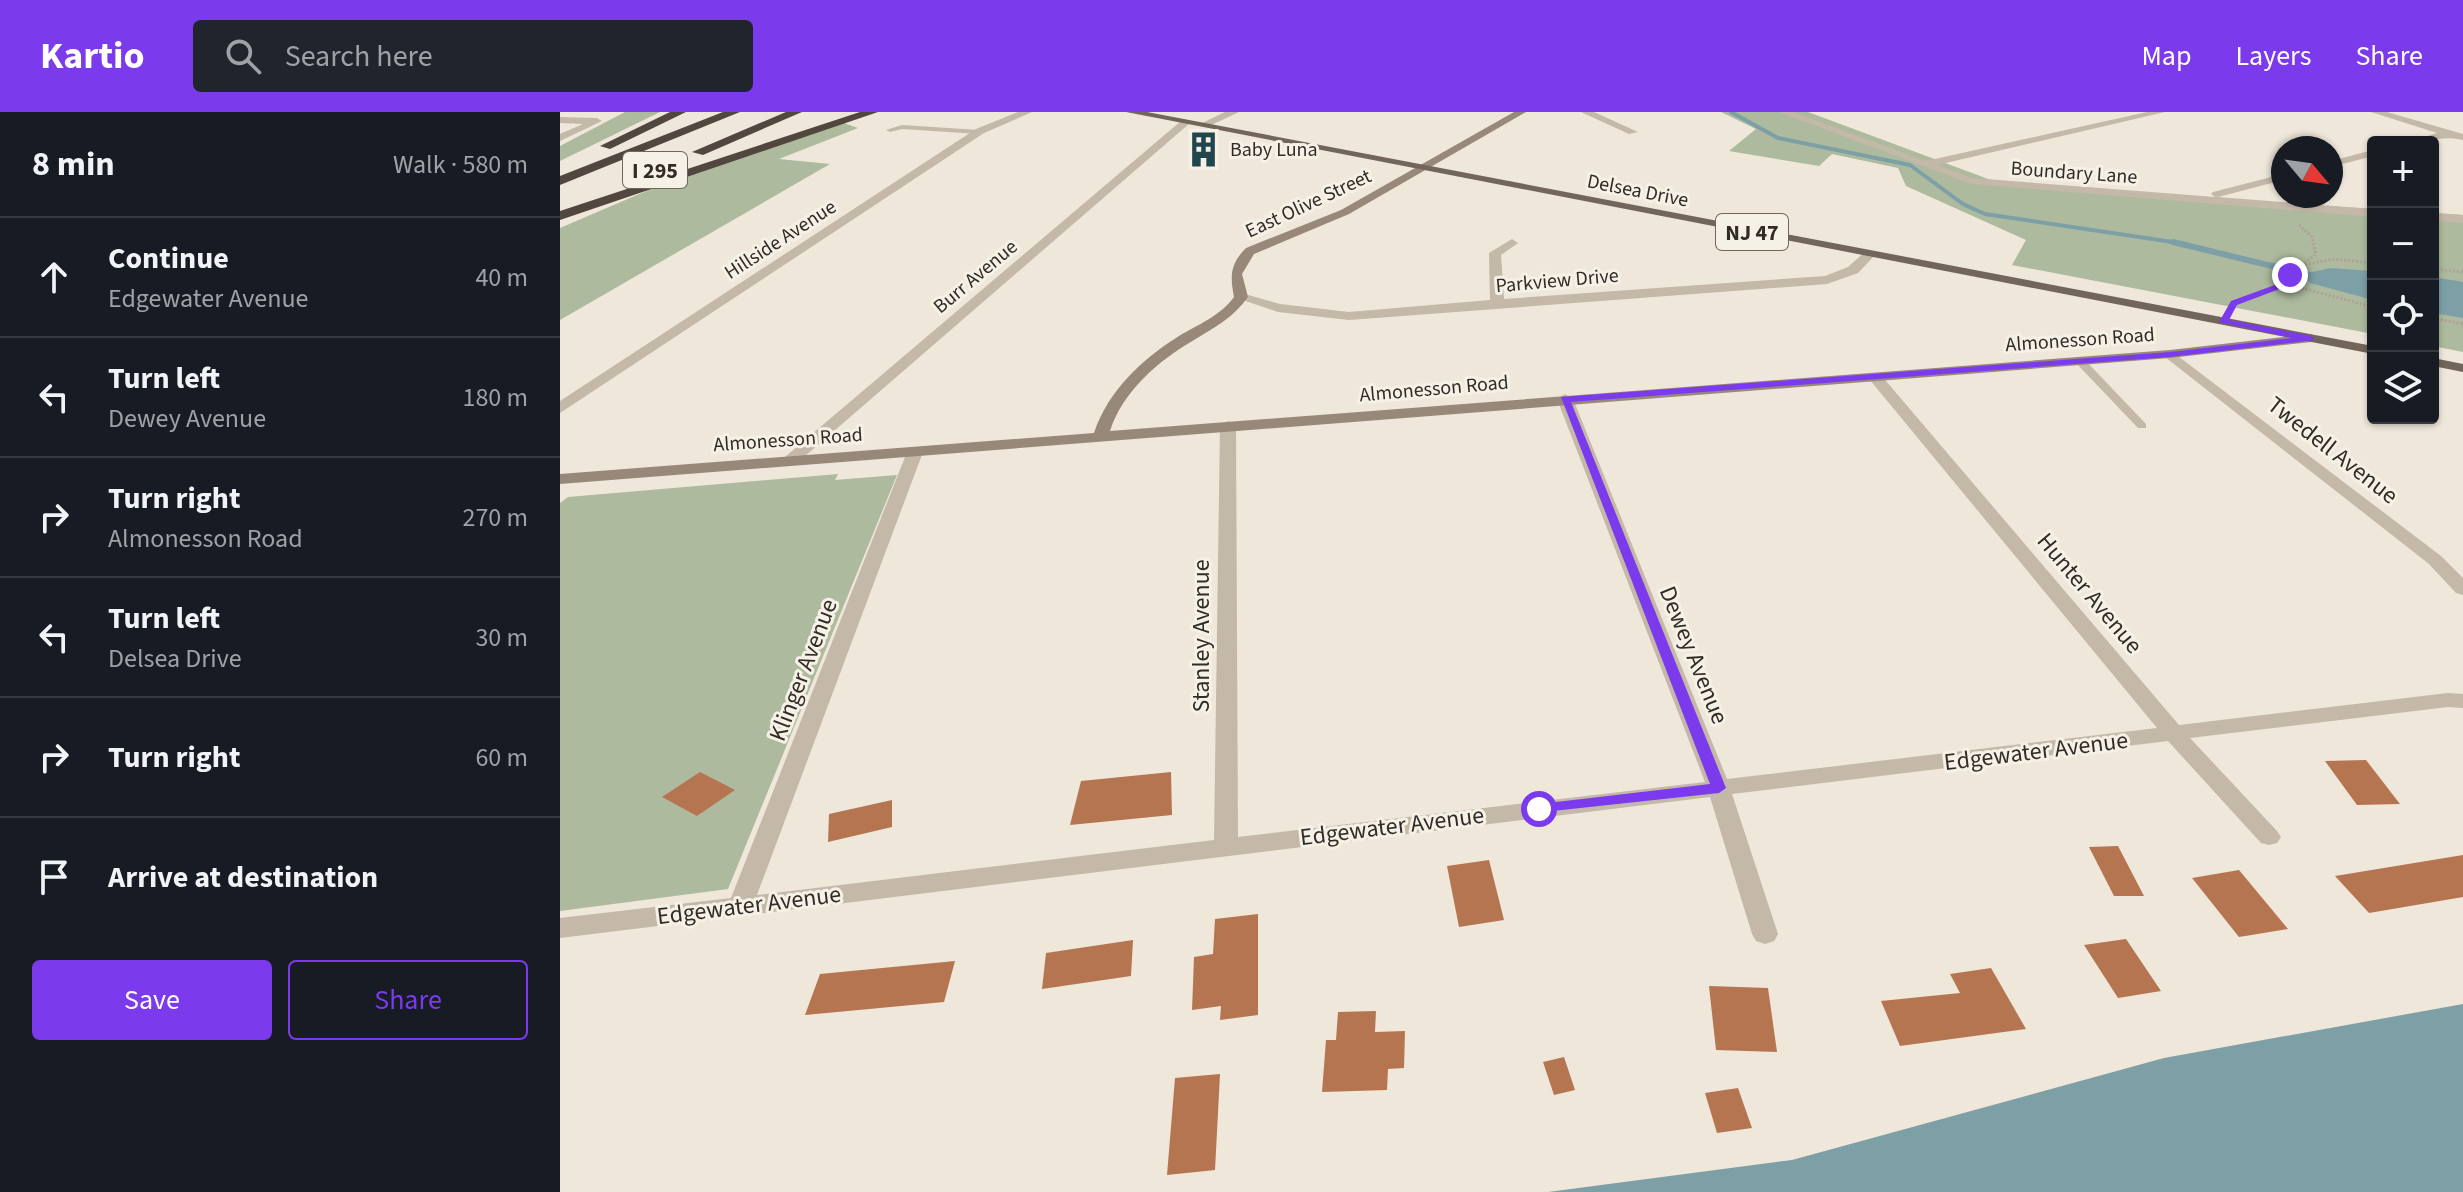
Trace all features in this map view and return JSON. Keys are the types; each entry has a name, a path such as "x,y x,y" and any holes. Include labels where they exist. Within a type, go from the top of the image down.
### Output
{"highway":[{"path":"597,150 680,112"},
{"name":"I 295","path":"560,181 734,112"},
{"name":"I 295","path":"560,214 796,112"},
{"path":"560,214 872,112"}],"main road":[{"name":"Delsea Drive","path":"1131,112 2367,349"},
{"name":"East Olive Street","path":"1241,297 1236,274 1250,251 1334,218 1521,112"},
{"path":"1101,436 1110,409 1138,376 1186,338 1229,314 1241,297"},
{"name":"Almonesson Road","path":"560,479 2170,354 2311,338"},
{"path":"2439,363 2463,368"}],"street":[{"name":"Hillside Avenue","path":"560,408 979,132 1027,112"},
{"path":"1203,125 1234,112"},
{"path":"1586,112 1633,132"},
{"path":"1789,114 1814,112"},
{"path":"1924,164 2160,112"},
{"path":"2376,112 2463,137"},
{"name":"Boundary Lane","path":"1789,114 1971,181 2271,205"},
{"path":"560,120 602,119 560,138"},
{"name":"Burr Avenue","path":"791,460 1185,123"},
{"path":"2436,136 2463,129"},
{"path":"2343,161 2367,155"},
{"path":"2202,198 2271,180"},
{"name":"Boundary Lane","path":"2302,208 2367,213"},
{"path":"2439,217 2463,219"},
{"path":"1497,304 1495,253 1512,243"},
{"name":"Parkview Drive","path":"1241,297 1289,312 1349,317 1413,316 1497,304 1827,280 1853,270 1870,254"},
{"name":"Twedell Avenue","path":"2170,354 2435,560 2463,589"},
{"name":"Hunter Avenue","path":"1875,377 2174,734 2269,837"},
{"name":"Dewey Avenue","path":"1565,399 1719,788 1765,934"},
{"name":"Stanley Avenue","path":"1226,845 1228,426"},
{"name":"Klinger Avenue","path":"740,907 915,452"},
{"name":"Edgewater Avenue","path":"560,928 1226,845 2448,700 2463,701"}],"lane":[{"path":"890,130 902,127 979,132"},
{"path":"2080,361 2142,426"}],"path":[{"path":"2287,284 2290,275 2316,254 2312,237 2297,223 2289,208"},
{"path":"2298,268 2332,259 2367,262"},
{"path":"2439,270 2463,272"},
{"path":"2223,322 2234,303 2287,284 2367,305"},
{"path":"2439,319 2463,324"}],"green space":[{"path":"625,112 660,112 560,161 560,146"},
{"path":"1721,112 1808,112 2007,186 2271,203 2271,208 2367,209 2367,333 2012,265 2026,240 1906,186 1898,168 1832,154 1819,166 1729,151 1756,129"},
{"path":"841,122 858,128 779,159 830,164 560,320 560,228 693,171"},
{"path":"2439,213 2463,215 2463,352 2439,347"},
{"path":"838,474 835,480 897,475 728,889 560,911 560,503 568,497"}],"water":[{"path":"2330,268 2367,271 2367,298 2310,283 2304,274"},
{"path":"2439,278 2463,282 2463,318 2439,314"},
{"path":"2463,1004 2463,1192 1548,1192 1792,1160 2164,1058"}],"building":[{"path":"2366,760 2400,804 2357,805 2325,761"},
{"path":"700,772 735,790 697,816 662,797"},
{"path":"1171,772 1172,815 1070,825 1081,781"},
{"path":"892,800 892,827 828,842 829,814"},
{"path":"2118,846 2144,896 2114,896 2089,847"},
{"path":"2463,855 2463,897 2369,913 2335,876"},
{"path":"1489,860 1504,920 1459,927 1447,866"},
{"path":"2239,870 2288,929 2239,937 2192,878"},
{"path":"1258,914 1258,1015 1220,1020 1221,1006 1192,1010 1194,957 1213,954 1215,919"},
{"path":"2126,939 2161,991 2118,998 2084,945"},
{"path":"1133,940 1131,976 1042,989 1046,953"},
{"path":"955,961 944,1002 805,1015 820,974"},
{"path":"1991,968 2026,1029 1900,1046 1881,1001 1960,993 1950,974"},
{"path":"1709,986 1768,988 1777,1052 1716,1050"},
{"path":"1376,1011 1375,1032 1405,1031 1404,1068 1388,1069 1387,1090 1322,1092 1326,1040 1336,1040 1338,1012"},
{"path":"1564,1057 1575,1090 1554,1095 1543,1062"},
{"path":"1220,1074 1215,1170 1167,1175 1175,1078"},
{"path":"1738,1088 1752,1128 1717,1133 1705,1093"}],"waterway":[{"path":"1731,112 1778,138 1910,165 1963,204 1985,214 2174,242"},
{"path":"2174,242 2186,244"},
{"path":"2174,242 2313,276"}],"place":[{"name":"Baby Luna","path":"1204,149"}],"route":[{"path":"1539,809 1719,788 1565,399 2170,354 2311,338 2223,322 2234,303 2287,284 2290,275"}]}
